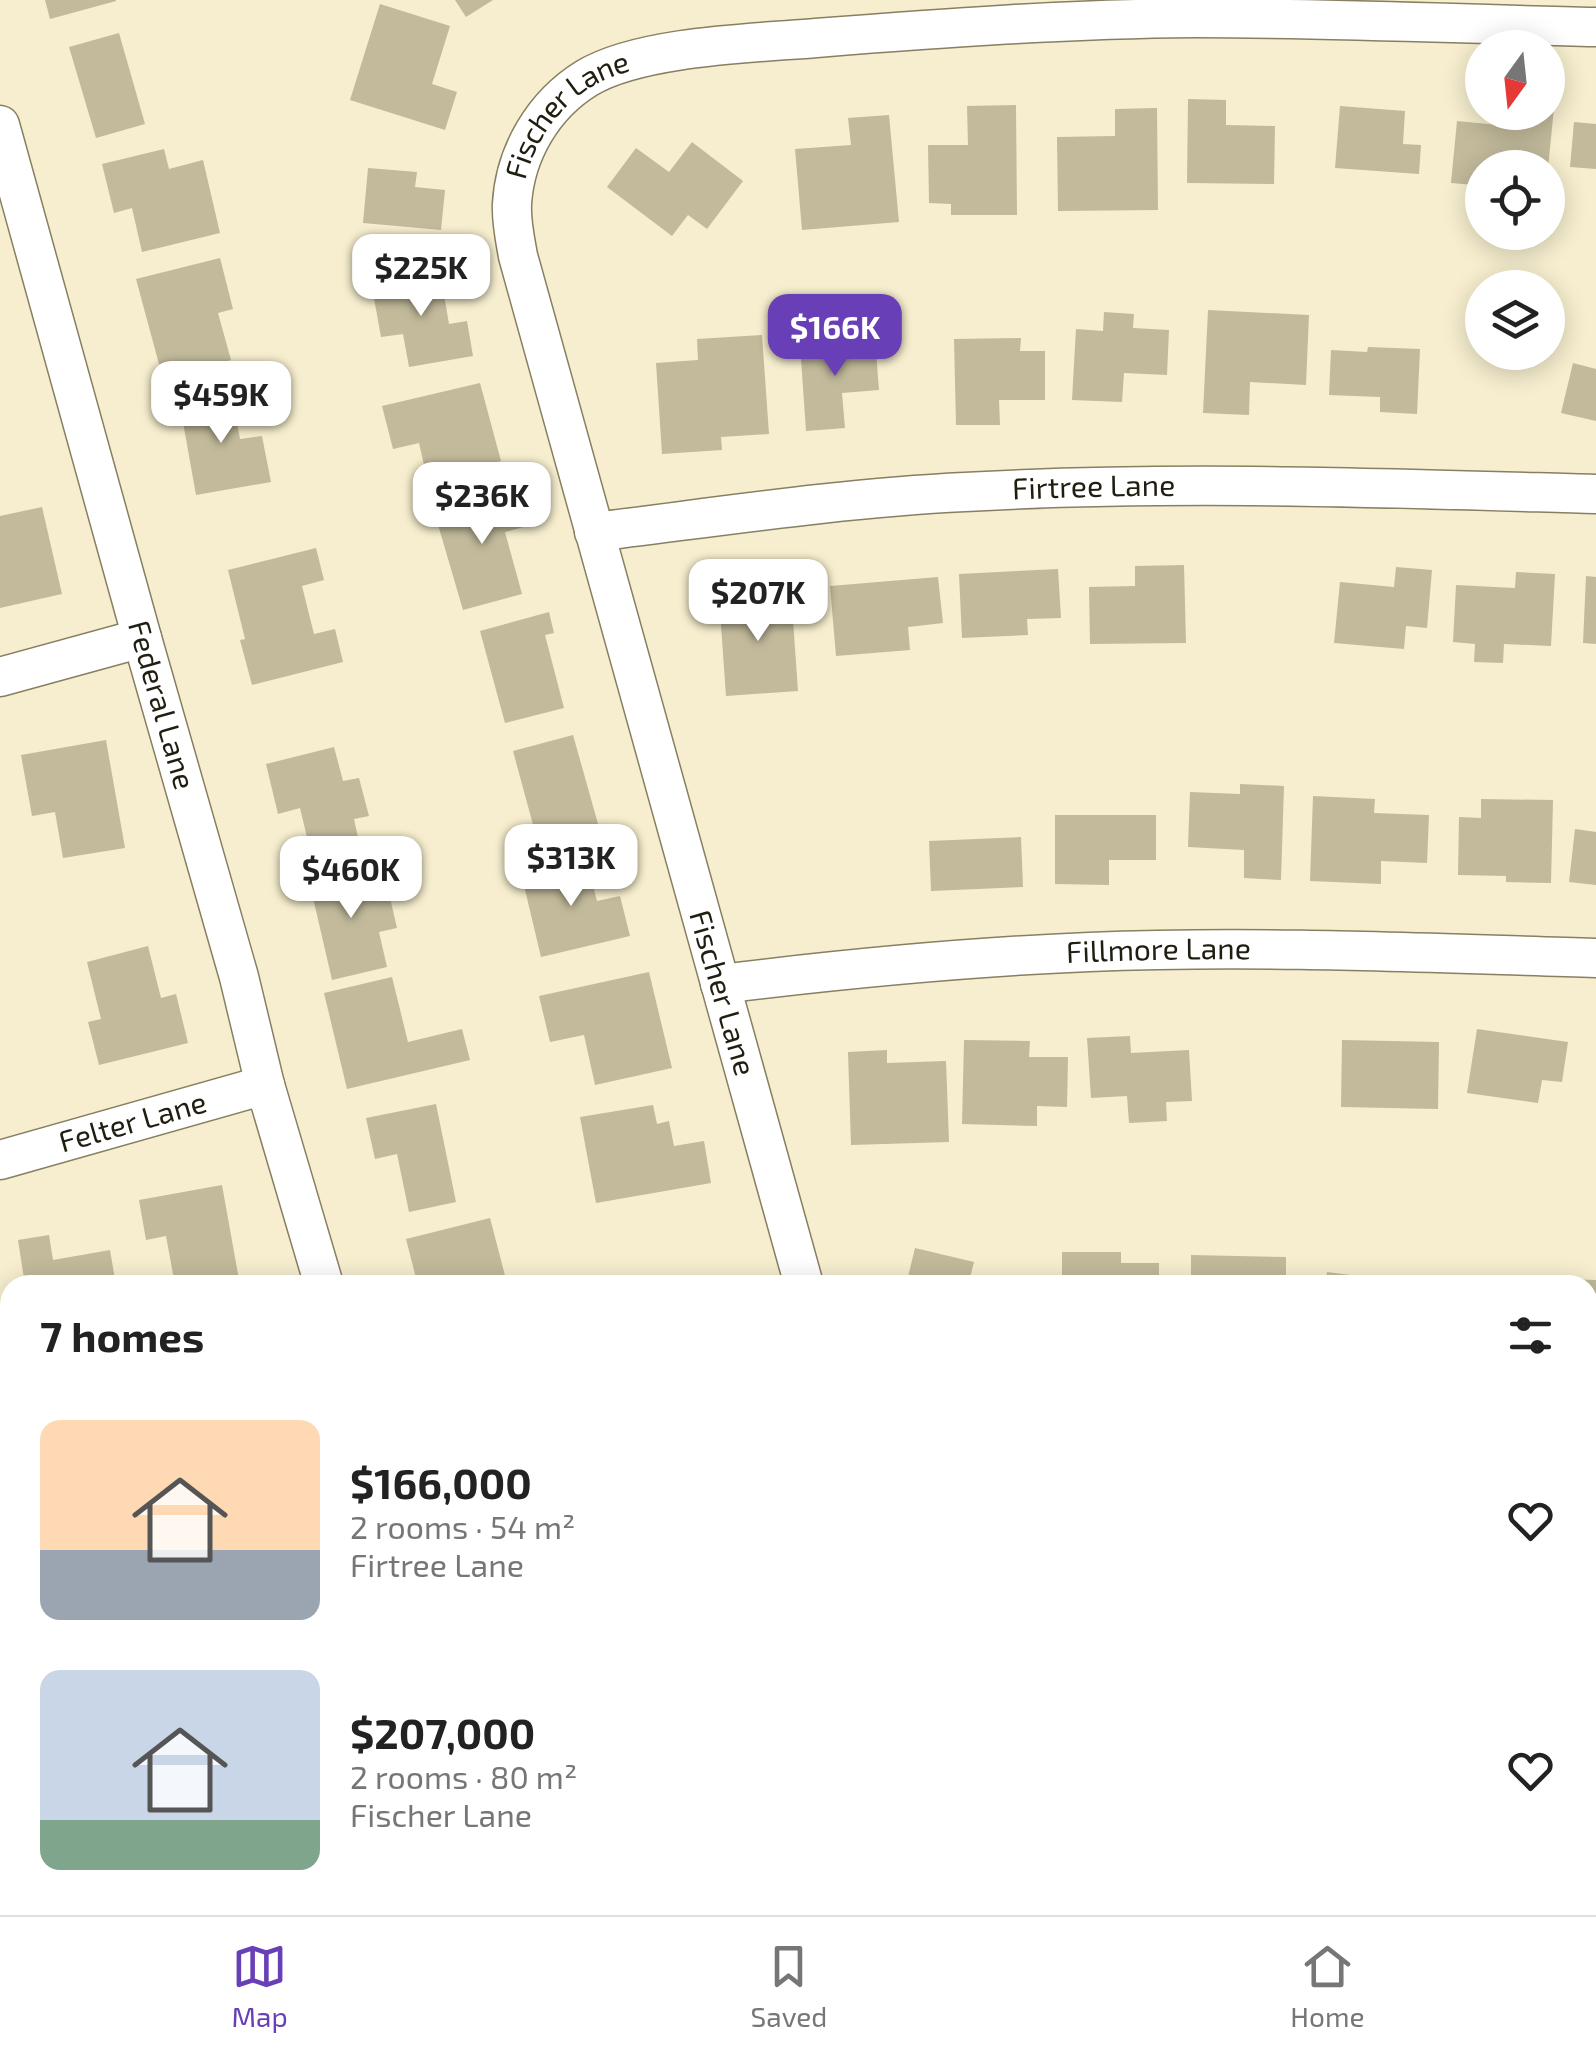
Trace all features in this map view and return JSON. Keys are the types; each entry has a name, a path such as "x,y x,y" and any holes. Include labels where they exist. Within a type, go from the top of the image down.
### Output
{"street":[{"name":"Fischer Lane","path":"801,1275 518,256 512,204 518,168 530,138 552,108 597,73 647,58 730,46 1055,22 1256,19 1596,28"},
{"name":"Federal Lane","path":"0,125 9,190 240,978 265,1085 321,1275"},
{"name":"Firtree Lane","path":"594,532 965,492 1202,484 1596,494"},
{"path":"0,677 142,638"},
{"name":"Fillmore Lane","path":"720,984 930,960 1091,952 1234,950 1596,958"},
{"name":"Felter Lane","path":"0,1160 265,1085"}],"building":[{"path":"45,0 116,0 116,1 50,19"},
{"path":"455,0 493,0 466,17"},
{"path":"380,4 450,26 432,84 457,92 445,130 350,100"},
{"path":"119,33 145,124 96,138 69,47"},
{"path":"1188,99 1226,100 1226,125 1275,126 1274,184 1187,183"},
{"path":"1016,105 1017,215 951,215 951,204 929,203 928,145 968,145 967,106"},
{"path":"1340,106 1405,111 1403,144 1421,145 1419,174 1335,168"},
{"path":"1157,108 1158,210 1058,211 1057,137 1115,136 1115,109"},
{"path":"889,115 899,222 802,230 795,149 851,145 848,118"},
{"path":"1457,121 1465,122 1465,130 1552,130 1550,150 1465,150 1465,184 1451,183"},
{"path":"1574,122 1596,124 1596,169 1570,167"},
{"path":"692,142 743,181 707,229 688,215 672,236 607,187 636,148 669,172"},
{"path":"164,149 169,169 203,160 220,233 142,252 132,208 114,213 102,164"},
{"path":"368,168 417,172 415,187 445,190 441,230 363,223"},
{"path":"220,258 233,309 218,313 231,360 163,379 136,279"},
{"path":"440,271 449,324 467,321 473,356 409,367 403,334 381,337 371,282"},
{"path":"1208,310 1309,315 1306,385 1250,382 1249,415 1203,413"},
{"path":"1104,312 1134,314 1133,328 1169,330 1167,375 1124,373 1122,402 1072,400 1076,329 1103,331"},
{"path":"762,335 769,434 721,437 722,450 662,454 656,363 698,360 697,339"},
{"path":"1021,338 1020,351 1045,351 1045,400 999,400 1000,425 956,425 954,339"},
{"path":"875,339 879,390 842,393 845,428 806,431 800,344"},
{"path":"1368,347 1420,349 1417,414 1380,412 1380,397 1329,395 1331,350 1367,352"},
{"path":"1573,363 1596,369 1596,421 1561,413"},
{"path":"480,383 501,461 427,478 419,443 393,449 382,406"},
{"path":"231,391 240,439 262,436 271,482 196,495 179,400"},
{"path":"517,488 527,526 505,532 522,594 463,610 434,511"},
{"path":"42,507 62,594 0,608 0,516"},
{"path":"316,548 324,580 302,586 314,634 335,629 343,662 252,685 228,570"},
{"path":"1184,565 1186,643 1090,644 1089,587 1135,586 1135,566"},
{"path":"1396,567 1432,570 1427,628 1406,626 1404,649 1334,643 1340,582 1394,587"},
{"path":"1058,569 1061,618 1027,619 1028,635 962,638 959,574"},
{"path":"1516,572 1555,574 1551,646 1504,644 1503,663 1474,662 1475,644 1453,642 1456,585 1515,588"},
{"path":"1586,576 1596,577 1596,644 1583,643"},
{"path":"938,577 943,623 908,627 910,650 836,656 830,586"},
{"path":"791,592 798,691 726,696 719,597"},
{"path":"549,612 554,633 545,635 564,708 505,723 480,631"},
{"path":"573,735 600,831 539,847 513,751"},
{"path":"106,740 125,848 63,858 55,812 32,816 21,755"},
{"path":"334,747 343,781 359,778 369,816 354,819 359,842 311,854 300,808 278,814 266,764"},
{"path":"1240,784 1284,786 1281,880 1244,878 1244,850 1188,847 1190,792 1240,794"},
{"path":"1313,796 1375,799 1374,813 1429,815 1427,863 1381,861 1381,884 1310,881"},
{"path":"1481,799 1553,800 1551,883 1506,882 1506,876 1458,875 1459,817 1481,818"},
{"path":"1055,815 1156,815 1156,860 1109,860 1109,885 1055,884"},
{"path":"1575,829 1596,832 1596,885 1569,882"},
{"path":"1021,837 1023,887 931,891 929,841"},
{"path":"586,858 597,901 620,896 630,936 541,957 521,873"},
{"path":"360,864 367,894 388,889 397,928 379,932 387,967 332,980 308,876"},
{"path":"148,946 161,998 176,994 188,1043 99,1065 88,1022 101,1019 87,962"},
{"path":"649,972 672,1068 595,1085 584,1035 550,1042 539,996"},
{"path":"392,977 408,1042 462,1029 470,1060 347,1089 324,993"},
{"path":"1477,1029 1568,1042 1562,1082 1542,1080 1538,1103 1467,1093"},
{"path":"1130,1036 1131,1053 1189,1050 1192,1101 1166,1102 1167,1121 1129,1123 1127,1096 1091,1098 1087,1038"},
{"path":"964,1040 1030,1041 1029,1057 1068,1057 1067,1107 1037,1106 1037,1126 962,1124"},
{"path":"1342,1040 1439,1042 1438,1109 1341,1107"},
{"path":"887,1050 887,1063 946,1061 949,1142 851,1145 848,1052"},
{"path":"436,1104 456,1202 409,1212 397,1154 375,1159 366,1118"},
{"path":"653,1105 657,1124 669,1121 674,1146 704,1141 711,1183 596,1203 580,1117"},
{"path":"222,1185 238,1275 173,1275 166,1236 146,1240 139,1200"},
{"path":"490,1218 505,1275 415,1275 406,1239"},
{"path":"49,1235 53,1260 110,1250 114,1275 23,1275 18,1240"},
{"path":"915,1248 974,1262 971,1275 908,1275"},
{"path":"1062,1252 1121,1252 1121,1263 1159,1263 1159,1275 1062,1275"},
{"path":"1191,1255 1286,1257 1286,1275 1191,1275"}]}
